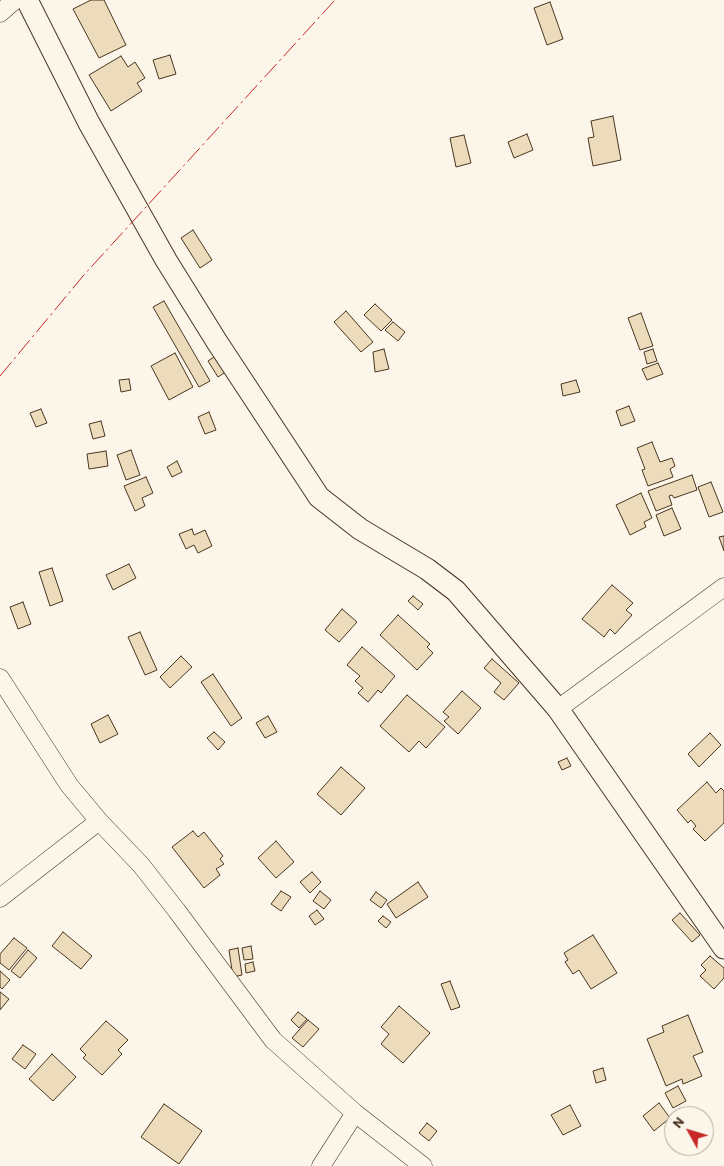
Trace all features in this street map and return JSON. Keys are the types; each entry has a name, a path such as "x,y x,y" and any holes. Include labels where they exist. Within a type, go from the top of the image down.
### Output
{"street":[{"path":"0,13 15,0"},
{"path":"27,0 89,123 166,260 217,342 319,497 360,529 427,569 456,591 558,709 724,948"},
{"path":"558,709 724,587"},
{"path":"0,678 69,785 178,911 273,1040 355,1114 423,1166"},
{"path":"0,898 99,821"},
{"path":"321,1166 355,1114"}],"building":[{"path":"91,0 104,0 126,45 99,58 73,9"},
{"path":"550,2 563,39 547,45 534,8"},
{"path":"170,55 176,74 159,79 153,60"},
{"path":"121,56 128,67 135,62 145,78 137,83 142,91 111,111 89,75"},
{"path":"613,116 621,160 593,166 588,138 594,137 591,121"},
{"path":"527,134 533,150 514,158 508,142"},
{"path":"464,135 471,163 456,167 450,138"},
{"path":"193,230 212,260 200,268 181,238"},
{"path":"164,301 210,381 199,387 153,307"},
{"path":"375,304 392,320 381,331 364,315"},
{"path":"346,311 373,342 361,352 334,322"},
{"path":"641,313 653,346 640,350 628,318"},
{"path":"393,322 405,332 398,341 385,330"},
{"path":"384,349 389,369 375,372 373,352"},
{"path":"653,349 657,361 647,364 644,352"},
{"path":"175,353 193,387 169,400 151,366"},
{"path":"220,353 230,369 218,377 208,361"},
{"path":"658,363 663,374 647,380 642,369"},
{"path":"129,379 131,390 121,392 119,380"},
{"path":"576,380 580,392 563,396 561,384"},
{"path":"629,406 635,421 621,426 616,411"},
{"path":"41,409 47,423 36,427 30,413"},
{"path":"209,412 216,430 205,434 198,417"},
{"path":"101,421 105,436 93,439 89,424"},
{"path":"652,442 660,462 672,458 675,466 670,469 673,477 648,486 642,470 645,469 637,448"},
{"path":"131,450 140,475 126,480 117,455"},
{"path":"106,451 108,466 89,469 87,454"},
{"path":"177,461 182,472 172,477 167,467"},
{"path":"692,475 697,490 674,498 672,495 669,496 672,505 656,511 648,491"},
{"path":"146,477 153,493 142,498 145,506 135,511 124,486"},
{"path":"711,482 723,512 709,517 698,487"},
{"path":"641,493 652,518 644,522 646,527 630,535 616,505"},
{"path":"672,508 681,529 664,536 656,515"},
{"path":"192,529 194,535 205,530 212,546 198,553 194,545 186,549 179,534"},
{"path":"724,536 724,551 719,537"},
{"path":"129,564 136,578 113,590 106,575"},
{"path":"52,568 63,601 50,606 39,572"},
{"path":"612,585 633,603 626,610 632,615 615,634 610,629 604,637 582,619"},
{"path":"413,596 423,604 418,610 408,601"},
{"path":"23,602 31,624 18,629 10,607"},
{"path":"342,609 357,622 339,642 325,630"},
{"path":"398,615 430,644 427,647 433,653 417,670 380,635"},
{"path":"140,632 157,670 145,675 128,637"},
{"path":"362,647 395,676 381,693 378,690 368,702 358,693 363,688 355,681 360,676 347,665"},
{"path":"181,656 192,667 170,688 160,677"},
{"path":"492,659 519,683 504,700 494,692 501,683 484,668"},
{"path":"213,674 242,718 231,726 201,682"},
{"path":"462,691 481,708 458,734 444,721 449,717 443,712"},
{"path":"407,695 445,727 426,748 419,741 409,752 380,726"},
{"path":"108,715 118,734 100,743 91,724"},
{"path":"268,716 277,732 265,738 256,723"},
{"path":"214,732 225,742 218,750 207,738"},
{"path":"710,733 721,745 699,767 688,754"},
{"path":"567,758 571,766 562,770 558,762"},
{"path":"341,767 365,788 341,815 317,794"},
{"path":"707,782 716,793 721,788 724,791 724,823 705,841 693,829 696,826 691,820 688,823 677,810"},
{"path":"193,831 198,837 204,832 223,856 220,859 224,864 216,869 220,875 204,888 172,847"},
{"path":"276,841 294,862 276,878 258,858"},
{"path":"312,872 321,882 310,893 300,882"},
{"path":"418,882 428,897 396,918 387,904"},
{"path":"281,891 291,897 281,911 271,904"},
{"path":"320,891 331,900 324,909 313,901"},
{"path":"376,892 387,900 381,908 370,900"},
{"path":"317,910 324,919 315,925 309,916"},
{"path":"680,913 700,935 692,942 672,920"},
{"path":"383,916 391,922 386,928 378,921"},
{"path":"63,932 92,956 81,969 52,946"},
{"path":"593,935 617,973 591,989 579,970 573,974 565,962 568,960 564,953"},
{"path":"14,938 27,948 9,970 0,963 0,954"},
{"path":"251,946 253,959 244,960 242,948"},
{"path":"238,948 242,975 233,977 229,950"},
{"path":"28,950 37,958 20,978 11,971"},
{"path":"710,956 724,968 724,978 714,989 700,976 706,970 701,965"},
{"path":"253,962 255,971 246,973 245,964"},
{"path":"0,971 10,980 2,989 0,987"},
{"path":"450,981 460,1007 451,1010 441,984"},
{"path":"0,992 9,999 0,1010"},
{"path":"399,1006 430,1033 403,1063 381,1044 389,1034 381,1027"},
{"path":"298,1012 307,1019 299,1028 291,1020"},
{"path":"688,1015 703,1052 693,1056 702,1076 683,1084 682,1079 666,1086 647,1039 664,1032 662,1026"},
{"path":"308,1020 319,1029 303,1047 292,1038"},
{"path":"106,1021 128,1040 118,1050 122,1054 102,1075 83,1058 86,1055 80,1049"},
{"path":"23,1045 36,1054 25,1069 12,1059"},
{"path":"52,1054 76,1077 53,1101 29,1079"},
{"path":"603,1068 606,1080 596,1083 593,1071"},
{"path":"678,1086 686,1101 677,1106 672,1106 665,1093"},
{"path":"659,1103 664,1110 664,1123 654,1131 643,1116"},
{"path":"164,1104 202,1131 179,1164 141,1137"},
{"path":"570,1105 581,1126 563,1135 551,1115"},
{"path":"427,1123 437,1131 429,1141 419,1133"}],"power":[{"path":"0,376 83,276 335,0"}]}
